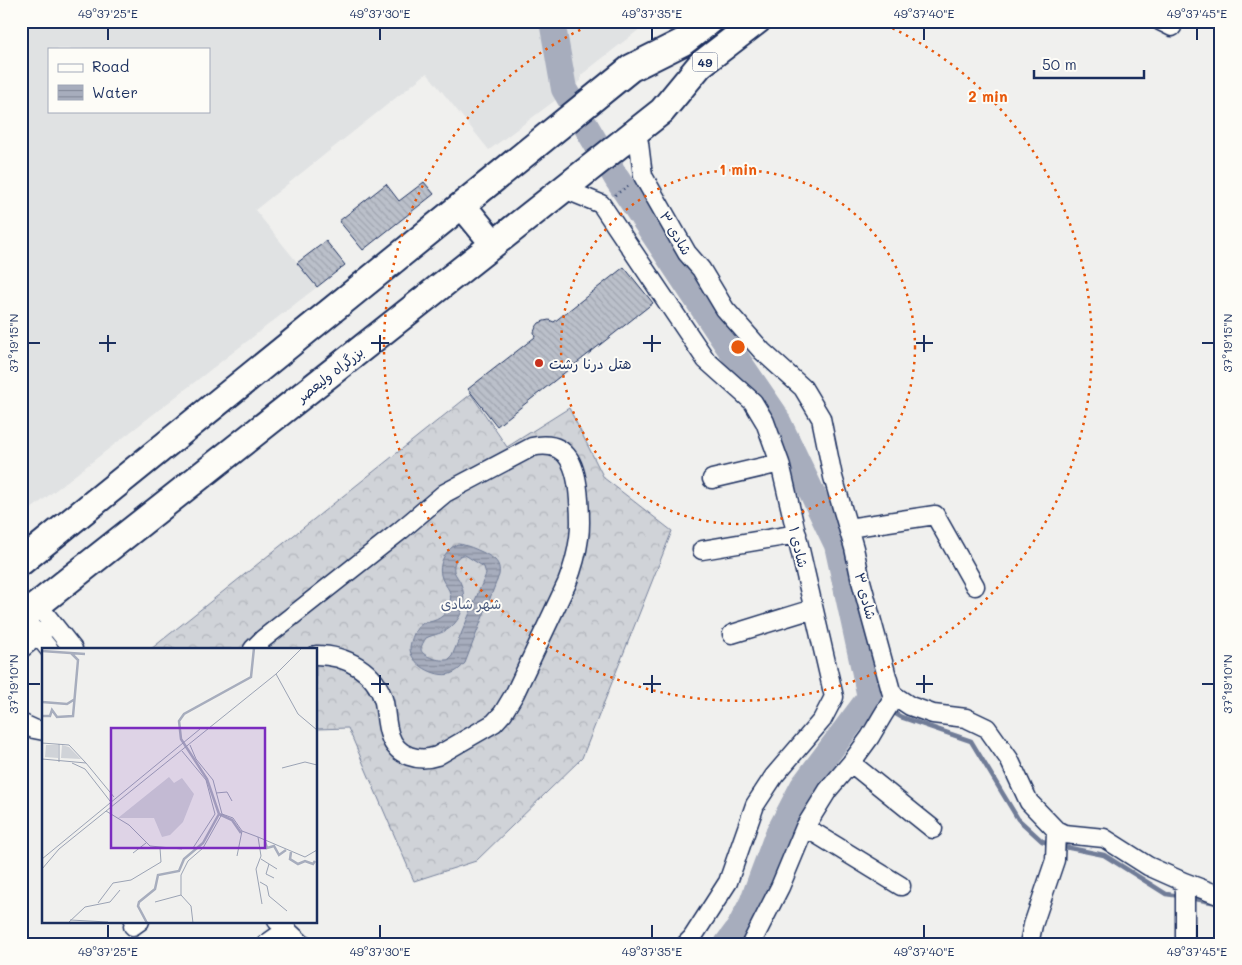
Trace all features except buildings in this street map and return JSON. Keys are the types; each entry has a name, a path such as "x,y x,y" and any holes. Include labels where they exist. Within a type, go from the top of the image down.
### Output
{"highway":[{"name":"49","path":"462,206 631,68 683,42 710,21"},
{"name":"بزرگراه ولیعصر","path":"37,625 494,244 662,112 700,65 757,21"},
{"path":"22,560 462,206 494,244"}],"street":[{"name":"شادی ۳","path":"633,134 639,143 643,176 687,253 701,268 725,309 762,350 803,388 822,418 833,477 854,548 891,691 895,696"},
{"path":"568,185 601,204"},
{"name":"شادی ۱","path":"601,204 706,360 753,402 765,422 780,464 834,697 822,720 774,776 755,805 728,882 692,938 686,944"},
{"path":"254,648 445,493 532,447 551,446 562,451 571,461 578,481 580,512 579,538 573,568 515,693 503,713 494,723 437,756 429,759 412,758 397,749 392,742 389,735 384,701 369,676 348,660 329,655 318,655"},
{"path":"712,479 780,464"},
{"path":"848,528 935,515 975,586"},
{"path":"702,550 797,534"},
{"path":"732,634 813,609"},
{"path":"21,649 37,625 72,648"},
{"path":"750,944 780,887 805,827 828,790 870,737 895,696 910,706 933,714 966,718 987,728 1009,760 1029,802 1056,830 1064,834 1104,838 1184,887 1221,896"},
{"path":"21,723 42,731"},
{"path":"851,763 933,829"},
{"path":"805,827 901,886"},
{"path":"1029,944 1033,925 1056,860 1056,830"},
{"path":"1184,887 1186,912 1185,944"},
{"path":"266,944 282,926 302,944"}],"path":[{"path":"601,204 643,176"}],"shaded area":[{"path":"21,21 650,21 581,75 581,81 489,150 427,73 255,210 317,287 21,517"}],"green space":[{"name":"شهر شادی","path":"471,394 507,447 569,408 604,478 672,531 582,758 476,861 414,881 348,728 318,729 318,648 152,648"}],"water":[{"path":"458,544 466,546 488,555 497,563 499,575 465,663 454,672 444,675 431,672 419,664 414,659 410,647 417,628 424,623 440,618 449,607 451,598 440,570 444,556","holes":["465,555 484,567 486,574 452,656 447,660 435,659 424,654 421,649 426,638 442,633 451,627 461,613 464,596 454,571 454,566 458,557"]}],"waterway":[{"path":"552,21 564,89 617,179 774,413 837,545 870,697 803,786 777,836 752,903 739,928 727,944"},
{"path":"870,697 883,706"},
{"path":"889,710 901,717 971,741 1018,819 1042,841 1052,844"},
{"path":"1060,846 1104,855 1166,894 1180,896"},
{"path":"1190,898 1217,903"}],"place":[{"name":"هتل درنا رشت","path":"539,363"}]}
